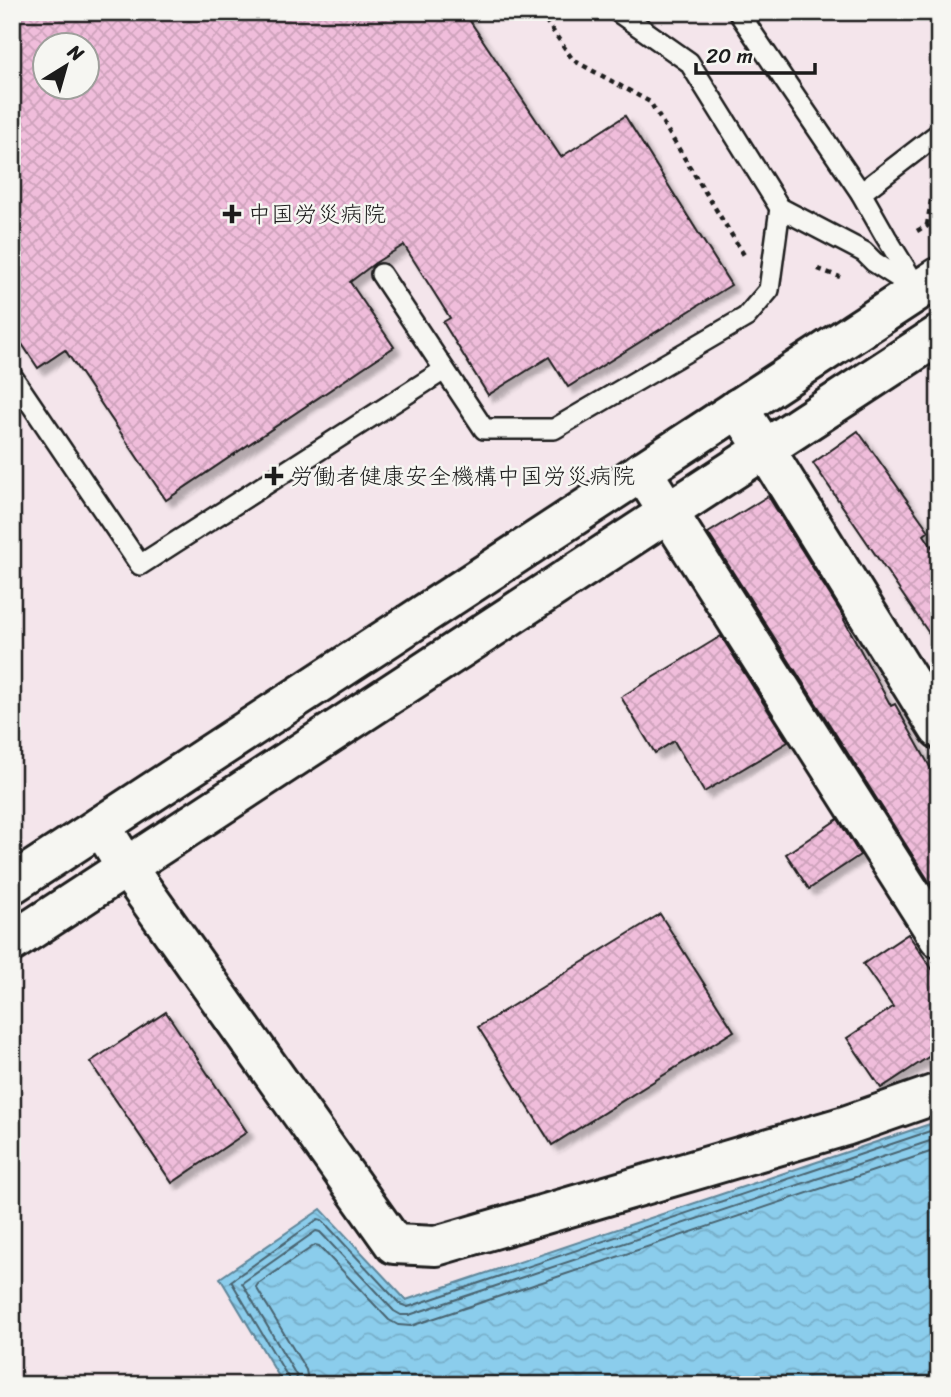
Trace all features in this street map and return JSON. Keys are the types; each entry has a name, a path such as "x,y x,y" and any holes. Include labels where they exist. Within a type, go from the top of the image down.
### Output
{"street":[{"path":"12,884 738,408 932,296"},
{"path":"12,942 939,335"},
{"path":"738,408 939,729"},
{"path":"642,471 939,938"},
{"path":"101,827 127,868 394,1244 436,1246 845,1126 939,1093"}],"lane":[{"path":"618,12 635,19 689,62 780,208 864,252 874,262 932,296"},
{"path":"738,12 861,193 886,237 932,296"},
{"path":"861,193 939,134"},
{"path":"381,274 484,429 554,429 746,317 769,290 780,208"},
{"path":"12,376 140,565 444,370"}],"path":[{"path":"540,12 573,60 650,102 745,257"},
{"path":"914,233 927,225 932,201 939,196"},
{"path":"927,225 936,236"},
{"path":"818,270 847,279"}],"water":[{"path":"939,1121 939,1385 284,1385 220,1278 321,1209 406,1300"}],"building":[{"name":"中国労災病院","path":"12,12 464,12 561,157 625,116 731,285 568,387 549,357 488,395 443,322 450,318 404,245 350,282 394,347 166,500 65,350 38,368 12,329"},
{"path":"858,431 929,531 924,535 939,557 939,648 813,463"},
{"path":"768,496 845,619 891,706 895,704 939,783 939,897 708,533"},
{"path":"721,636 788,742 704,792 674,741 655,753 621,697"},
{"path":"838,819 860,855 809,889 786,854"},
{"path":"660,914 734,1031 552,1145 478,1027"},
{"path":"908,934 939,979 939,1050 881,1088 847,1038 893,1007 863,964"},
{"path":"166,1012 247,1132 172,1183 90,1062"}],"place":[{"name":"中国労災病院","path":"232,214"},
{"name":"労働者健康安全機構中国労災病院","path":"274,476"}]}
